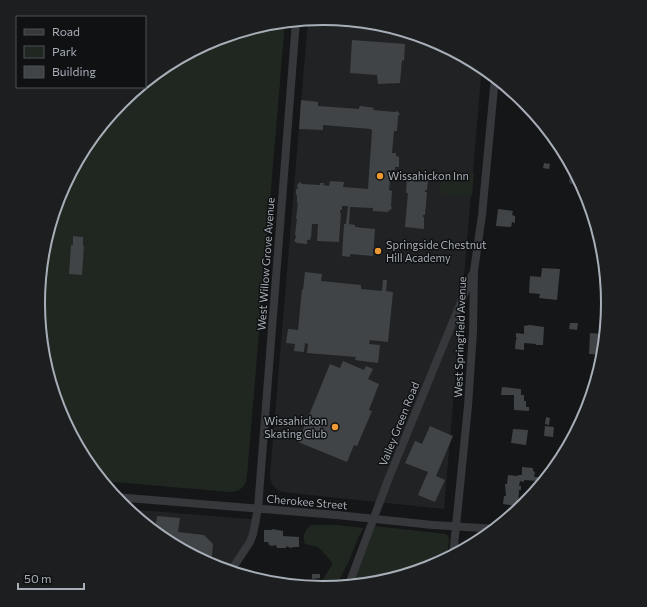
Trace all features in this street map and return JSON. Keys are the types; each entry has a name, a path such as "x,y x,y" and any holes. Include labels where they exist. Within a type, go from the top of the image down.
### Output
{"street":[{"name":"West Willow Grove Avenue","path":"233,567 250,542 258,508 296,27"},
{"name":"West Springfield Avenue","path":"454,550 464,458 472,359 474,271 497,86"},
{"name":"Valley Green Road","path":"350,581 396,459 474,271"},
{"name":"Cherokee Street","path":"125,498 487,529"}],"shaded area":[{"name":"Springside Chestnut Hill Academy","path":"324,25 360,27 396,34 430,46 447,54 463,62 481,74 444,509 281,492 275,488 271,482 270,474 308,26"},
{"path":"570,174 575,183 571,184 569,182"},
{"path":"137,510 261,520 251,546 237,568 217,561 184,545"}],"green space":[{"path":"285,27 247,476 244,485 240,490 230,492 110,482 82,443 66,410 54,376 47,340 45,304 47,267 54,231 66,197 82,164 114,120 140,94 184,62 217,46 251,34"},
{"path":"443,172 474,173 472,196 442,194 440,192 441,174"},
{"path":"311,525 336,525 364,528 339,581 319,582 323,579 332,565 332,562 318,547 305,544 304,538 307,529"},
{"path":"375,526 446,534 448,536 447,553 430,561 396,573 354,580"}],"building":[{"path":"352,40 405,44 400,83 378,84 377,75 350,73"},
{"name":"Wissahickon Inn","path":"301,100 318,102 318,106 359,109 361,106 374,108 373,110 397,111 400,114 398,116 397,131 394,131 392,153 396,153 396,156 399,157 399,167 395,167 395,170 391,170 389,190 392,191 392,208 389,211 388,210 388,212 373,211 373,208 350,207 349,224 355,225 355,227 375,229 373,256 350,254 350,257 342,256 344,224 346,224 348,206 342,206 342,210 340,210 339,242 317,241 318,224 312,224 311,238 310,240 307,240 307,244 297,243 294,241 296,237 298,203 296,189 298,189 297,185 300,182 302,184 320,185 320,183 324,183 323,185 329,186 330,181 344,182 343,187 368,189 372,131 371,129 323,125 323,130 299,129"},
{"path":"544,163 550,164 549,169 543,168"},
{"path":"407,176 428,179 427,190 425,190 425,192 427,192 425,215 423,215 424,229 405,227 408,193 406,193"},
{"path":"498,209 513,211 512,215 515,216 515,223 512,222 511,227 496,226"},
{"path":"73,236 83,237 84,246 82,275 69,274"},
{"path":"542,268 560,269 557,300 539,298 540,294 529,293 530,276 541,277"},
{"path":"305,272 322,274 321,281 361,285 361,289 382,291 383,280 387,280 386,291 393,292 388,342 370,340 369,344 380,345 378,363 355,360 356,357 307,353 308,344 305,343 304,352 294,351 295,344 286,343 288,329 298,330"},
{"path":"570,323 578,323 577,330 569,329"},
{"path":"530,325 544,327 543,345 524,343 524,350 515,349 516,339 518,339 516,338 516,333 524,334 524,326"},
{"path":"590,333 600,334 598,355 589,354"},
{"name":"Wissahickon Skating Club","path":"343,361 364,370 366,366 373,369 368,379 379,384 369,410 372,411 357,446 354,445 347,462 298,442 330,364 340,368"},
{"path":"502,387 521,389 521,395 524,395 524,401 526,401 526,407 529,407 529,411 514,410 514,395 501,395"},
{"path":"546,417 550,418 549,425 545,424"},
{"path":"430,426 453,436 436,476 445,480 435,502 418,495 428,472 405,463 415,441 422,444"},
{"path":"545,426 554,427 553,437 544,436"},
{"path":"513,429 528,430 526,445 511,443"},
{"path":"522,467 533,468 533,471 535,472 534,477 539,477 538,481 520,481 519,486 521,486 521,490 519,490 518,502 514,506 503,504 504,496 506,496 505,484 507,484 508,475 522,475"},
{"path":"157,516 180,518 178,532 204,535 213,544 212,556 210,558 184,545 156,525"},
{"path":"272,529 283,531 283,536 299,537 299,547 292,548 286,546 286,548 277,548 276,545 272,546 269,545 268,542 264,542 264,530"},
{"path":"312,574 320,574 320,578 312,579"}],"place":[{"name":"Wissahickon Inn","path":"380,176"},
{"name":"Springside Chestnut Hill Academy","path":"378,251"},
{"name":"Wissahickon Skating Club","path":"335,427"}]}
